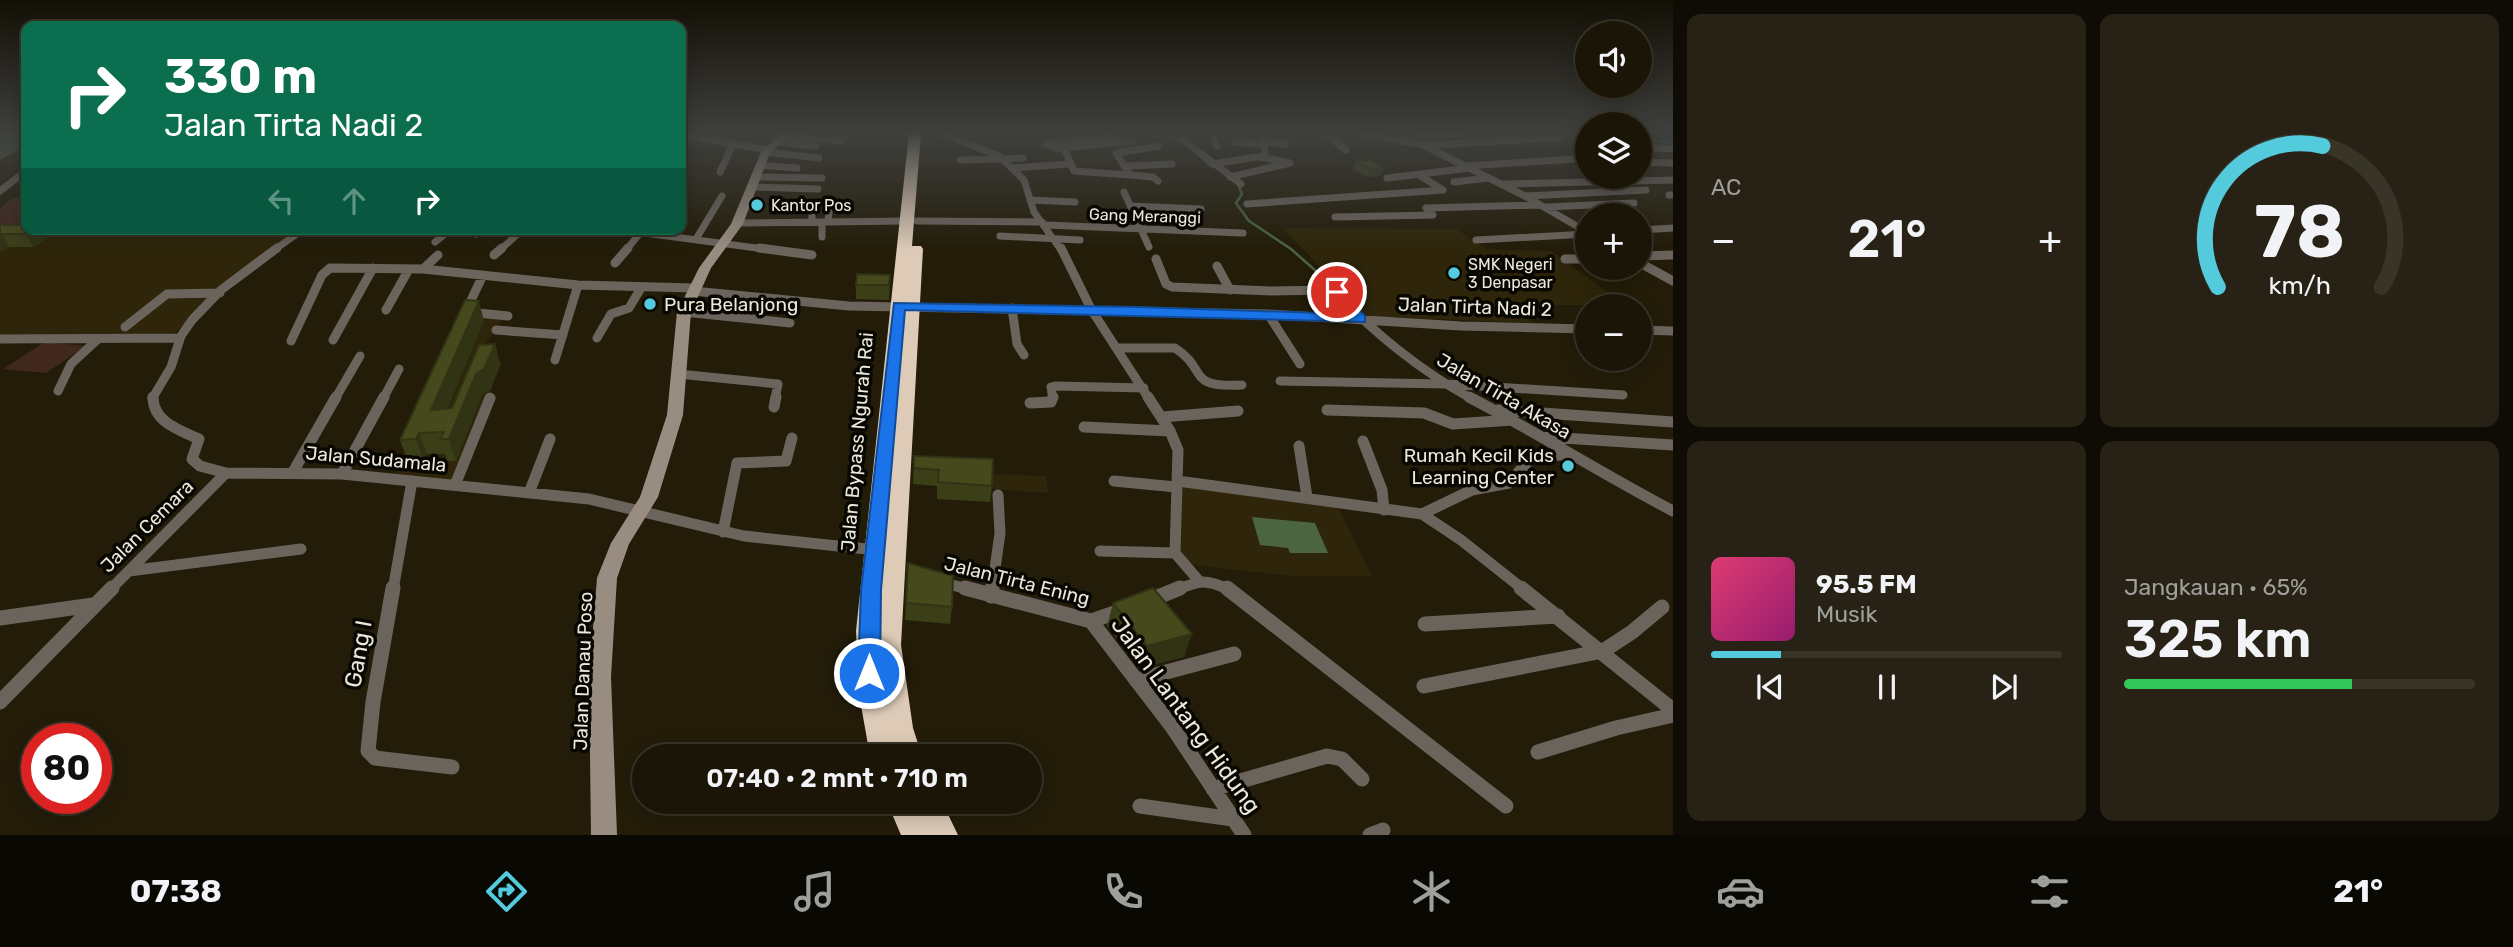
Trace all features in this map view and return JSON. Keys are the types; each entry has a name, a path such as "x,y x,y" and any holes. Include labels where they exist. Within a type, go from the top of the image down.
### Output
{"highway":[{"name":"Jalan Bypass Ngurah Rai","path":"904,744 899,728 889,657 898,568 906,306 914,172"},
{"name":"Jalan Bypass Ngurah Rai","path":"912,221 919,172"},
{"name":"Jalan Bypass Ngurah Rai","path":"880,744 875,726 869,673 869,631 876,550 906,306"},
{"path":"907,814 917,835"},
{"path":"932,814 943,835"}],"street":[{"name":"Jalan Danau Poso","path":"604,835 600,677 604,599 611,562 641,512 656,478 675,415 684,312 705,268 738,223 761,172"},
{"path":"793,172 818,189"},
{"path":"808,172 822,178"},
{"path":"1016,172 1024,180 1034,212 1056,239 1091,309 1162,417 1178,450 1175,553 1199,581 1210,581 1230,590 1506,806"},
{"path":"1076,172 1153,177 1158,181"},
{"path":"1223,172 1241,184"},
{"path":"1230,177 1252,172"},
{"path":"1387,178 1437,172"},
{"path":"1478,172 1575,225"},
{"path":"0,191 21,175"},
{"path":"1247,204 1443,190 1419,175"},
{"path":"1454,181 1491,178"},
{"path":"1503,184 1673,180"},
{"path":"1525,196 1646,190"},
{"path":"1124,192 1149,247"},
{"path":"696,239 722,196"},
{"path":"1030,200 1075,202"},
{"path":"822,237 830,203"},
{"path":"1335,218 1433,215 1427,208 1575,205"},
{"path":"1130,206 1202,209"},
{"path":"812,207 812,222"},
{"name":"Gang Meranggi","path":"738,223 912,221 1243,233"},
{"path":"1652,229 1673,228"},
{"path":"1476,240 1575,234"},
{"name":"Jalan Sudamala","path":"296,235 220,293 180,338 170,370 152,400 153,408 163,421 199,439 194,462 208,470 226,473 342,474 589,499 723,532 876,550"},
{"path":"435,242 444,235"},
{"path":"494,256 517,235"},
{"path":"615,263 633,235"},
{"path":"666,235 790,254 813,255"},
{"path":"1000,236 1080,240"},
{"path":"423,269 438,255"},
{"path":"1652,256 1673,255"},
{"path":"1156,259 1168,285 1230,289"},
{"path":"1565,259 1575,259"},
{"path":"1217,266 1230,289"},
{"name":"Jalan Tirta Nadi 2","path":"291,341 325,271 336,267 423,269 578,285 694,289 818,305 1268,314 1461,326 1575,329"},
{"path":"333,340 373,268"},
{"path":"386,310 409,269"},
{"path":"1652,270 1673,281"},
{"path":"460,323 484,275"},
{"path":"555,360 578,285"},
{"path":"597,338 611,314 630,307 642,288"},
{"name":"Jalan Tirta Akasa","path":"1230,289 1333,290 1361,319 1401,353 1446,384 1673,511"},
{"path":"125,327 167,294 220,293"},
{"path":"1012,308 1017,344 1024,355"},
{"path":"465,312 508,316"},
{"path":"684,312 790,323"},
{"path":"1268,314 1300,364"},
{"path":"496,330 563,335"},
{"path":"1652,330 1673,331"},
{"path":"0,339 180,338"},
{"path":"58,391 71,364 97,340"},
{"path":"1116,348 1175,348 1183,353 1198,378 1204,382 1242,385"},
{"path":"293,472 360,356"},
{"path":"342,474 399,369"},
{"path":"678,374 778,384 774,407"},
{"path":"1280,381 1446,384 1623,395"},
{"path":"1030,403 1051,402 1053,386 1144,388"},
{"path":"455,485 490,398"},
{"path":"1327,410 1421,413 1459,424 1513,421"},
{"path":"1493,410 1673,422"},
{"path":"1162,417 1238,411"},
{"path":"1084,427 1170,431"},
{"path":"723,532 737,463 786,461 792,438"},
{"path":"1545,438 1673,445"},
{"path":"529,493 550,439"},
{"path":"1363,441 1382,490 1384,510"},
{"path":"1300,446 1307,497"},
{"path":"1422,514 1472,490 1508,483 1531,458 1570,454"},
{"name":"Jalan Cemara","path":"3,696 226,473"},
{"name":"Gang I","path":"412,481 373,702 368,751 375,758 452,768"},
{"path":"1114,481 1177,484 1307,497 1422,514 1461,540 1673,710"},
{"path":"990,596 1000,533 998,495"},
{"path":"130,571 301,549"},
{"path":"1100,551 1175,553"},
{"name":"Jalan Tirta Ening","path":"924,577 1091,621 1199,581"},
{"path":"0,618 93,605"},
{"path":"1424,686 1602,651 1632,632 1662,607"},
{"path":"1425,624 1558,616"},
{"name":"Jalan Lantang Hidung","path":"1091,621 1136,680 1244,835"},
{"path":"1136,680 1234,654"},
{"path":"1538,752 1616,728 1673,715"},
{"path":"1213,789 1327,756 1342,759 1362,779"},
{"path":"1140,806 1233,819"}],"shaded area":[{"path":"13,198 21,198 21,228 0,227 0,208"},
{"path":"0,227 21,229 21,235 293,235 201,308 174,334 0,336"},
{"name":"SMK Negeri 3 Denpasar","path":"1283,228 1456,229 1486,249 1551,251 1575,269 1575,280 1591,280 1610,294 1575,294 1575,305 1512,305 1532,323 1366,316"},
{"path":"468,314 505,317 474,359 502,363 454,481 395,475"},
{"path":"45,342 86,346 46,373 3,369"},
{"path":"993,474 1046,476 1048,493 993,489"},
{"path":"1180,483 1337,504 1372,576 1290,576 1187,564 1179,553"},
{"path":"1252,517 1315,523 1328,553 1290,553 1288,548 1260,545"}],"building":[{"path":"0,225 21,225 21,234 0,235"},
{"path":"857,274 890,275 889,285 856,285"},
{"path":"465,300 479,301 431,410 452,408 479,345 495,344 484,369 476,374 449,439 440,439 444,432 419,433 416,439 400,440"},
{"path":"914,456 993,459 992,486 938,482 939,470 914,468"},
{"path":"908,563 953,576 952,607 906,603"},
{"path":"1153,588 1192,634 1147,646 1113,603"}],"waterway":[{"path":"1238,184 1242,194 1236,203 1249,221 1291,249 1334,287"}],"place":[{"name":"Kantor Pos","path":"757,205"},
{"name":"SMK Negeri 3 Denpasar","path":"1454,273"},
{"name":"Pura Belanjong","path":"650,304"},
{"name":"Rumah Kecil Kids Learning Center","path":"1568,466"}],"route":[{"path":"869,673 871,590 899,306 1295,315 1361,319 1337,292"}]}
